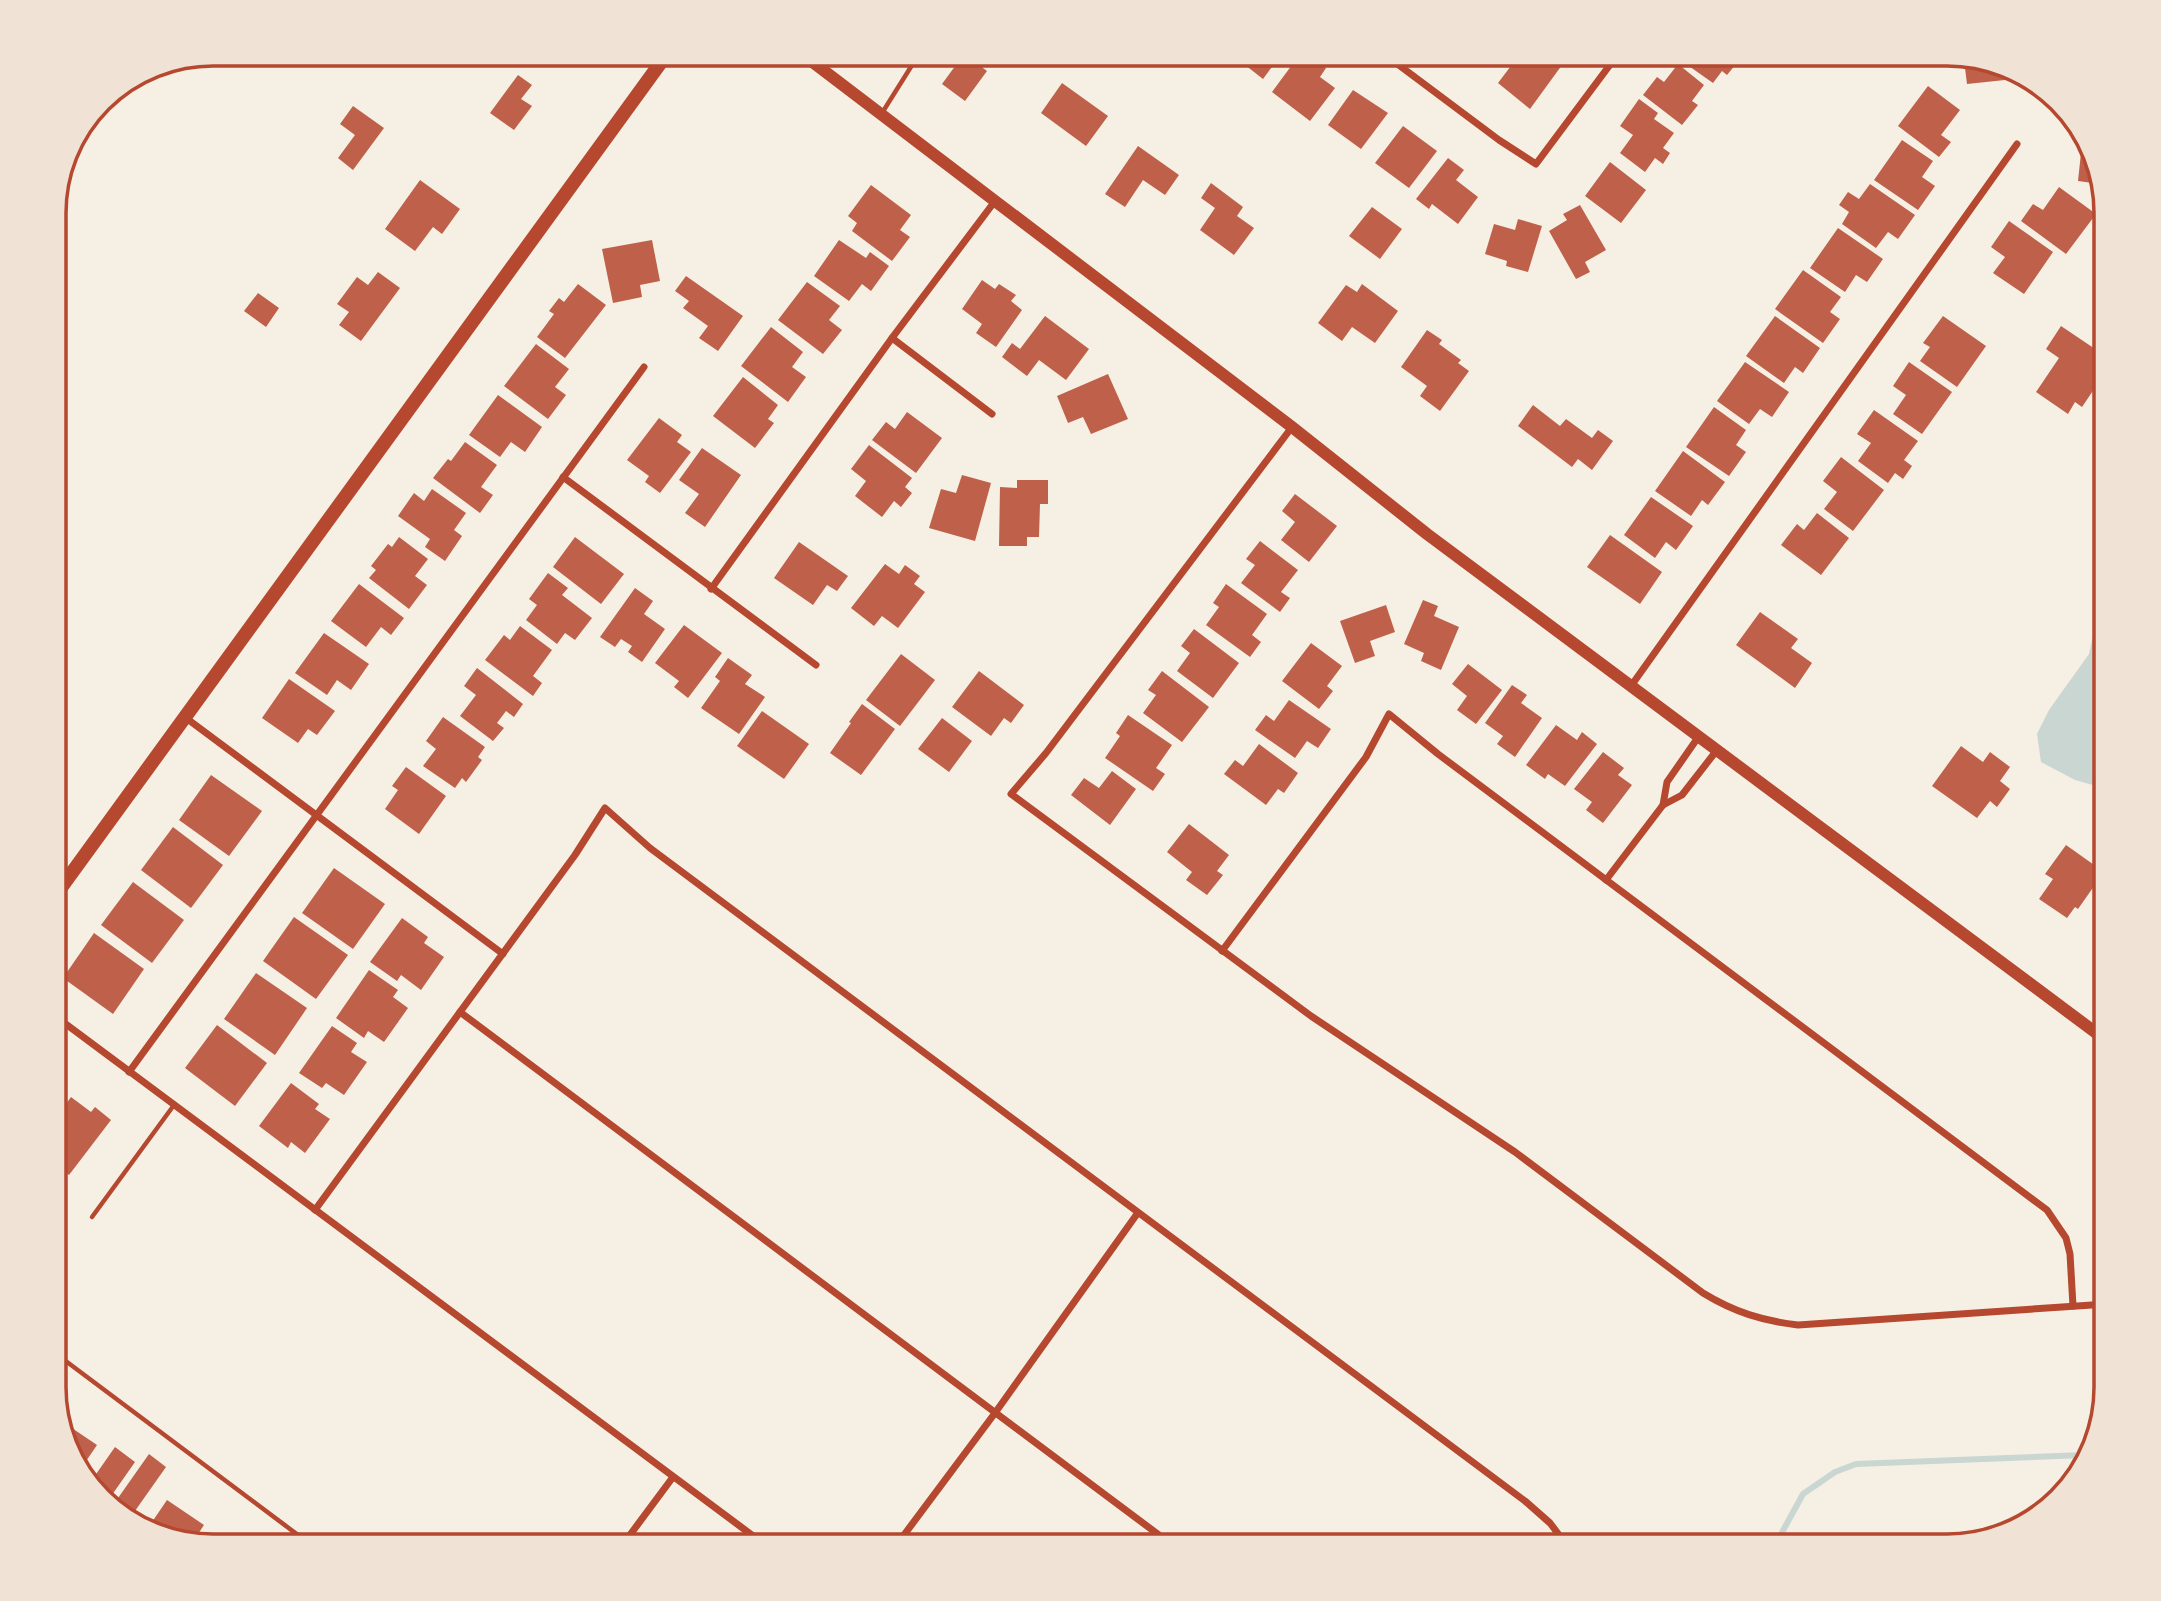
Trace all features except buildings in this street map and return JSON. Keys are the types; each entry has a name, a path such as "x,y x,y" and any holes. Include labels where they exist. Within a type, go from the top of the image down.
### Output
{"main road":[{"path":"67,880 658,67"}],"street":[{"path":"1400,66 1499,140 1536,164 1609,66"},
{"path":"819,67 1418,526 2094,1031"},
{"path":"1631,686 2017,144"},
{"path":"712,589 892,338 995,201"},
{"path":"892,338 992,414"},
{"path":"129,1072 644,367"},
{"path":"1292,427 1046,753 1011,793 1355,1047 1515,1152 1710,1297 1732,1309 1765,1321 1817,1325 2094,1305"},
{"path":"563,477 816,665"},
{"path":"1222,951 1366,757 1390,714 1438,754 2047,1210 2066,1238 2070,1254 2073,1306"},
{"path":"186,718 503,954"},
{"path":"1663,805 1667,782 1699,736"},
{"path":"1606,880 1663,805 1682,795 1717,750"},
{"path":"316,1210 575,855 605,808 650,848 1525,1501 1559,1534"},
{"path":"460,1012 1158,1534"},
{"path":"67,1025 750,1534"},
{"path":"905,1534 1137,1214"},
{"path":"631,1534 673,1477"}],"lane":[{"path":"881,113 911,67"},
{"path":"92,1217 174,1105"},
{"path":"67,1362 297,1534"}],"shaded area":[{"path":"2094,630 2094,785 2075,780 2041,762 2037,734 2049,710 2089,654"}],"waterway":[{"path":"1781,1534 1803,1494 1835,1472 1856,1464 2078,1455"}]}
